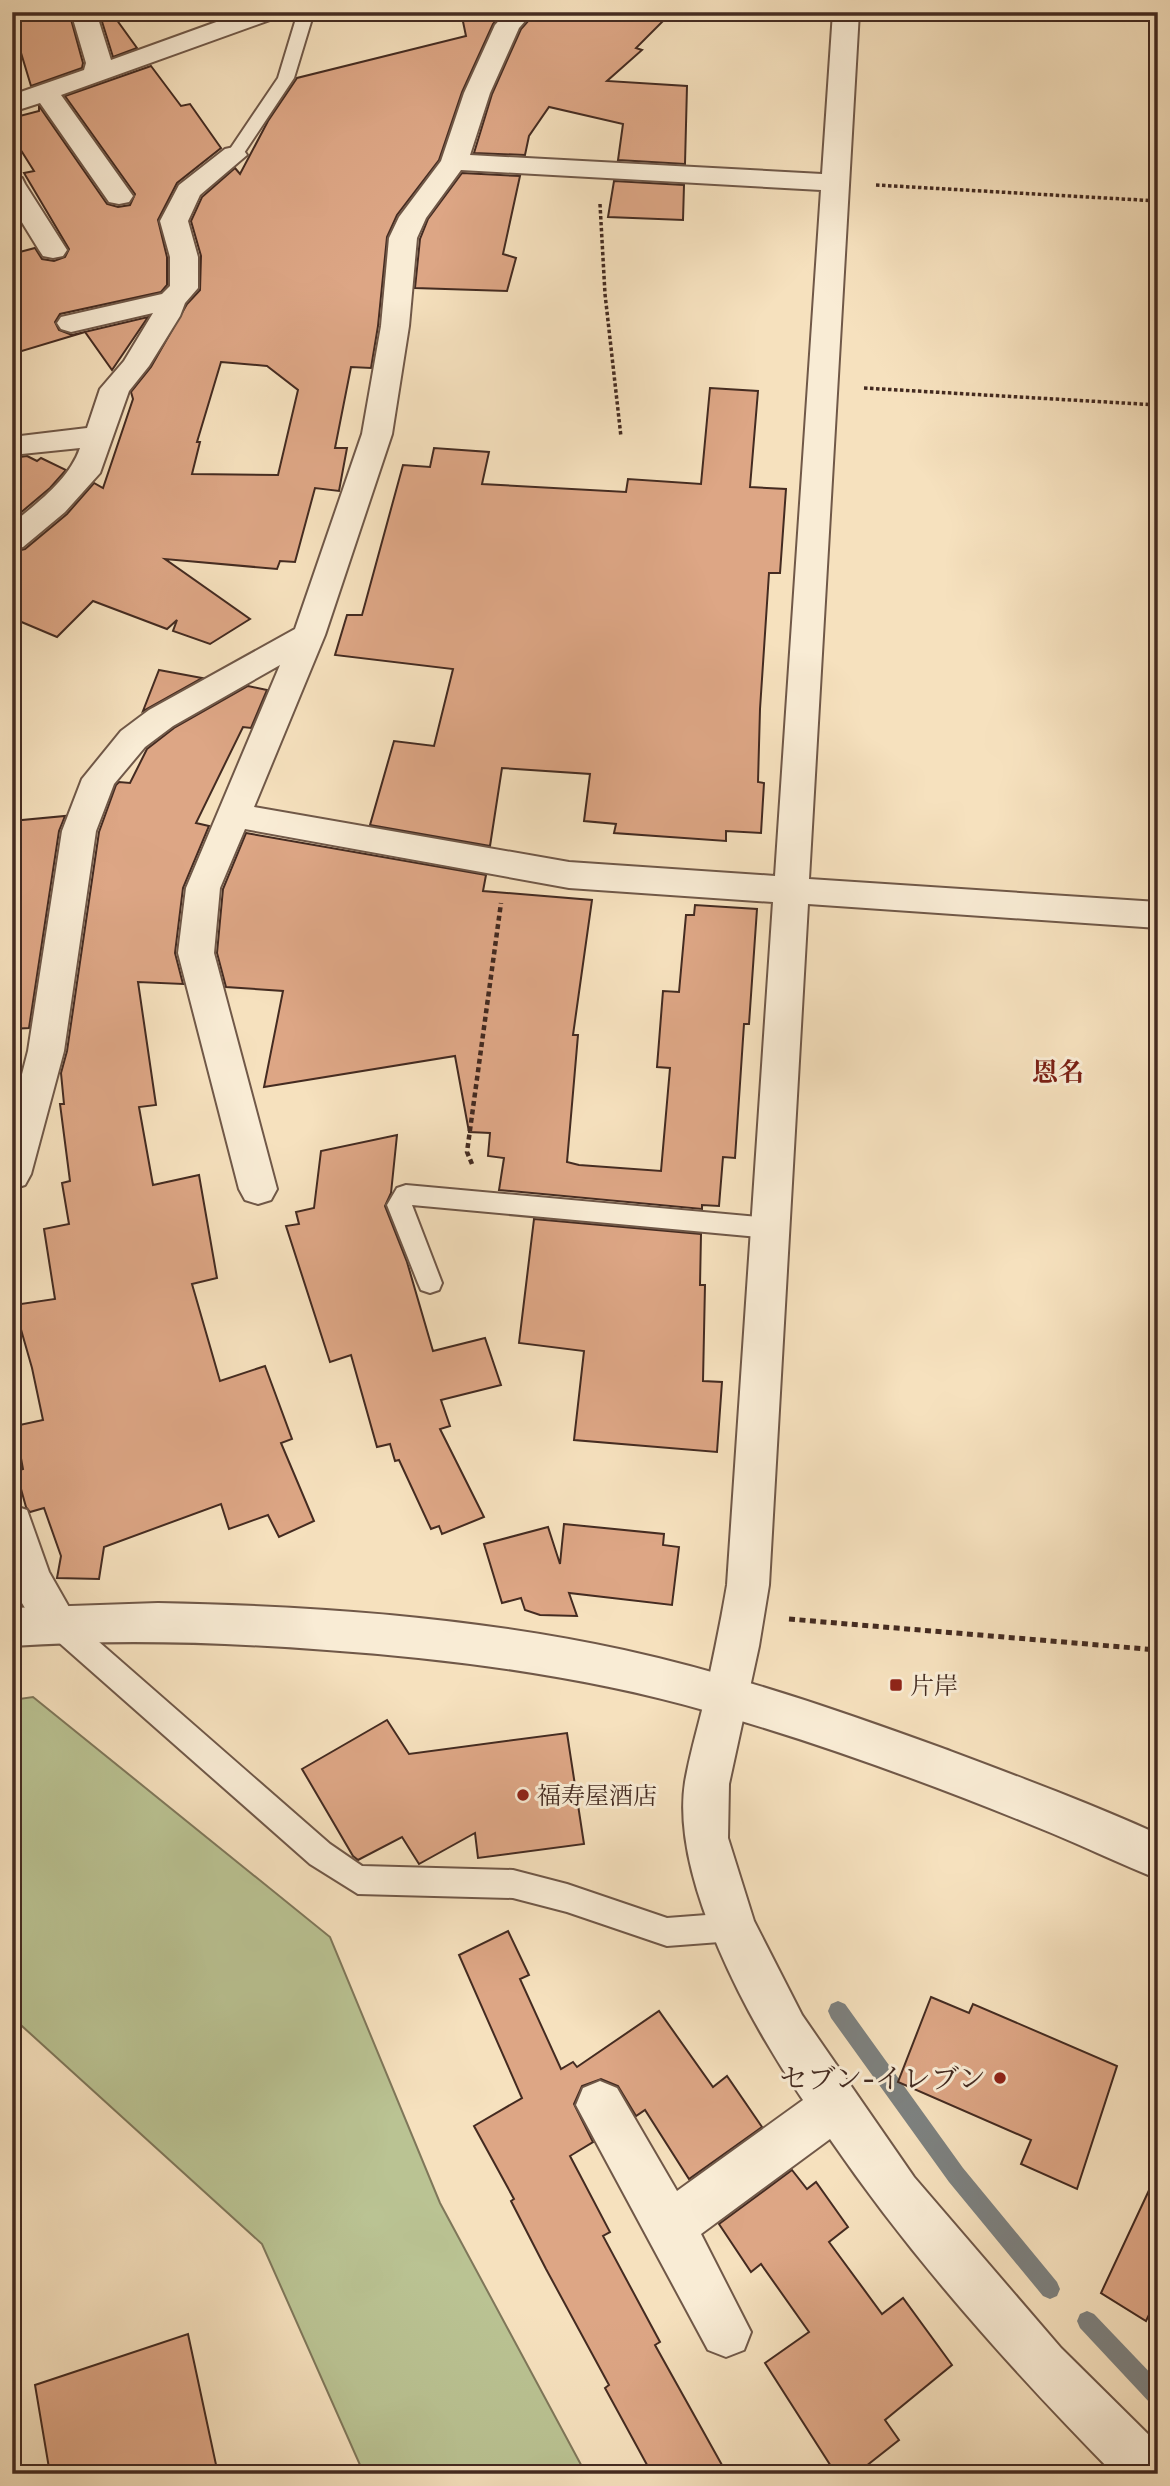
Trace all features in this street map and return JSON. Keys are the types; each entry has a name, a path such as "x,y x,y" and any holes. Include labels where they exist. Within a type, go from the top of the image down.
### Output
{"street":[{"path":"83,12 99,63 95,75"},
{"path":"185,12 195,38"},
{"path":"14,98 46,92 269,12"},
{"path":"258,1189 196,953 203,888 309,635 377,435 394,326 403,238 413,217 454,162 477,93 508,25 521,12"},
{"path":"846,12 825,386 790,891 748,1585 727,1698 707,1784 706,1838 733,1927 785,2032 897,2194 1043,2366 1151,2474"},
{"path":"46,92 101,184"},
{"path":"12,540 73,495 89,466 115,389 135,366 166,316 172,300 184,288 184,257 174,221 188,191 234,155"},
{"path":"454,162 836,183"},
{"path":"12,184 38,239"},
{"path":"71,323 172,300"},
{"path":"12,446 99,436"},
{"path":"12,1174 23,1093 46,1051 79,831 99,779 134,739 161,718 309,635"},
{"path":"232,815 569,875 1158,915"},
{"path":"12,1523 30,1579 57,1623"},
{"path":"12,1627 57,1623 226,1623 367,1633 505,1649 578,1661 665,1680 845,1733 1101,1830 1158,1857"},
{"path":"600,2105 670,2226 726,2332"},
{"path":"670,2226 836,2105"}],"lane":[{"path":"234,155 286,78 306,12"},
{"path":"430,1283 398,1205 406,1195 769,1228"},
{"path":"57,1623 320,1854 358,1880 513,1884 567,1898 667,1932 733,1927"}],"path":[{"path":"598,171 605,294 621,437"},
{"path":"836,183 1158,201"},
{"path":"825,386 1158,405"},
{"path":"488,1204 467,1152 507,864"},
{"path":"743,1615 1158,1650"}],"green space":[{"path":"33,1697 330,1937 440,2203 586,2474 364,2474 262,2244 12,2017 12,1700"}],"building":[{"path":"12,12 69,12 83,63 82,68 31,86 12,23"},
{"path":"99,12 111,12 137,48 113,57"},
{"path":"461,12 503,12 493,24 462,92 439,160 397,215 387,237 371,368 351,367 335,448 347,448 339,491 315,488 295,562 280,561 277,569 165,559 250,619 210,644 173,631 177,620 167,629 93,601 57,637 12,618 12,552 25,549 67,514 94,483 103,488 133,399 131,392 151,367 187,304 200,290 201,256 191,221 202,197 235,168 240,174 268,121 297,78 466,36","holes":["221,362 267,366 298,390 278,475 192,474 200,442 197,442"]},
{"path":"536,12 672,12 636,48 642,50 607,81 687,86 685,164 618,160 623,124 549,107 529,136 525,155 474,153 492,94 521,29"},
{"path":"151,66 181,106 190,104 221,148 177,183 158,220 167,257 167,285 161,292 60,314 55,322 59,330 72,335 148,317 112,370 85,332 12,354 12,254 35,248 42,259 54,261 65,257 69,249 24,173 34,171 12,136 12,118 39,111 39,106 107,204 118,207 130,205 135,194 65,96"},
{"path":"462,173 520,176 503,254 516,258 507,291 415,288 420,239 428,219"},
{"path":"614,181 684,185 683,220 608,217"},
{"path":"710,388 758,391 750,487 786,489 780,573 769,573 760,709 758,782 764,783 761,833 726,831 726,841 614,833 616,824 584,821 590,774 502,768 490,846 370,825 394,741 434,746 453,669 335,655 347,615 362,615 403,465 430,467 434,448 489,452 482,484 626,492 628,479 701,484"},
{"path":"27,456 37,461 41,458 66,470 50,488 12,520 12,458"},
{"path":"159,670 202,678 143,711"},
{"path":"248,686 267,690 251,728 243,727 196,823 209,826 183,888 175,953 183,984 138,982 156,1105 139,1107 153,1185 199,1175 217,1278 192,1284 220,1381 265,1366 292,1439 281,1443 314,1521 279,1537 268,1515 229,1529 221,1504 104,1547 99,1579 57,1578 61,1556 44,1508 30,1512 26,1507 16,1471 23,1469 15,1426 43,1420 14,1305 55,1299 44,1229 69,1224 62,1183 70,1181 60,1104 64,1104 61,1073 67,1051 99,832 116,785 119,782 130,783 147,749 174,728"},
{"path":"65,816 59,831 29,1028 12,1029 12,821"},
{"path":"246,833 486,875 483,891 592,900 573,1035 578,1035 567,1162 579,1165 661,1171 670,1068 657,1067 663,991 679,992 686,915 694,915 695,905 757,909 749,1024 744,1024 735,1158 723,1157 719,1206 702,1205 702,1209 499,1190 504,1158 488,1156 490,1133 469,1132 455,1056 264,1087 283,991 226,987 217,953 223,889"},
{"path":"397,1135 391,1193 385,1206 407,1262 433,1351 485,1338 501,1385 441,1400 450,1426 440,1429 484,1517 442,1534 439,1526 431,1529 399,1460 395,1461 390,1444 377,1447 351,1355 330,1362 286,1226 299,1224 296,1212 314,1208 321,1151"},
{"path":"534,1219 701,1234 700,1285 705,1285 703,1381 722,1382 717,1452 574,1440 584,1351 519,1343"},
{"path":"564,1524 664,1534 663,1545 679,1547 672,1605 569,1593 577,1616 540,1615 525,1610 521,1598 502,1603 484,1544 548,1527 560,1564"},
{"path":"387,1720 409,1754 567,1733 584,1844 478,1858 475,1833 419,1864 402,1837 358,1860 353,1856 302,1769"},
{"path":"508,1931 529,1975 520,1979 561,2069 573,2062 577,2067 659,2011 713,2087 727,2076 762,2127 689,2179 645,2110 636,2116 618,2086 601,2079 582,2086 574,2104 593,2142 570,2156 610,2232 603,2236 660,2342 655,2345 727,2474 652,2474 605,2388 609,2385 546,2269 511,2201 514,2199 474,2126 522,2098 459,1955"},
{"path":"931,1997 969,2013 973,2004 1117,2066 1077,2189 1021,2164 1031,2140 898,2082"},
{"path":"792,2170 807,2189 816,2182 848,2227 829,2242 882,2314 903,2298 952,2365 885,2420 899,2440 856,2474 836,2474 765,2363 809,2332 761,2264 751,2272 719,2224"},
{"path":"1158,2171 1158,2296 1146,2321 1101,2293"},
{"path":"188,2334 218,2474 50,2474 35,2385"}],"waterway":[{"path":"838,2011 956,2175 1050,2289"},
{"path":"1087,2321 1158,2397"}],"place":[{"name":"片岸","path":"896,1685"},
{"name":"福寿屋酒店","path":"523,1795"},
{"name":"セブン-イレブン","path":"1000,2078"}],"district":[{"name":"恩名","path":"1058,1072"}]}
